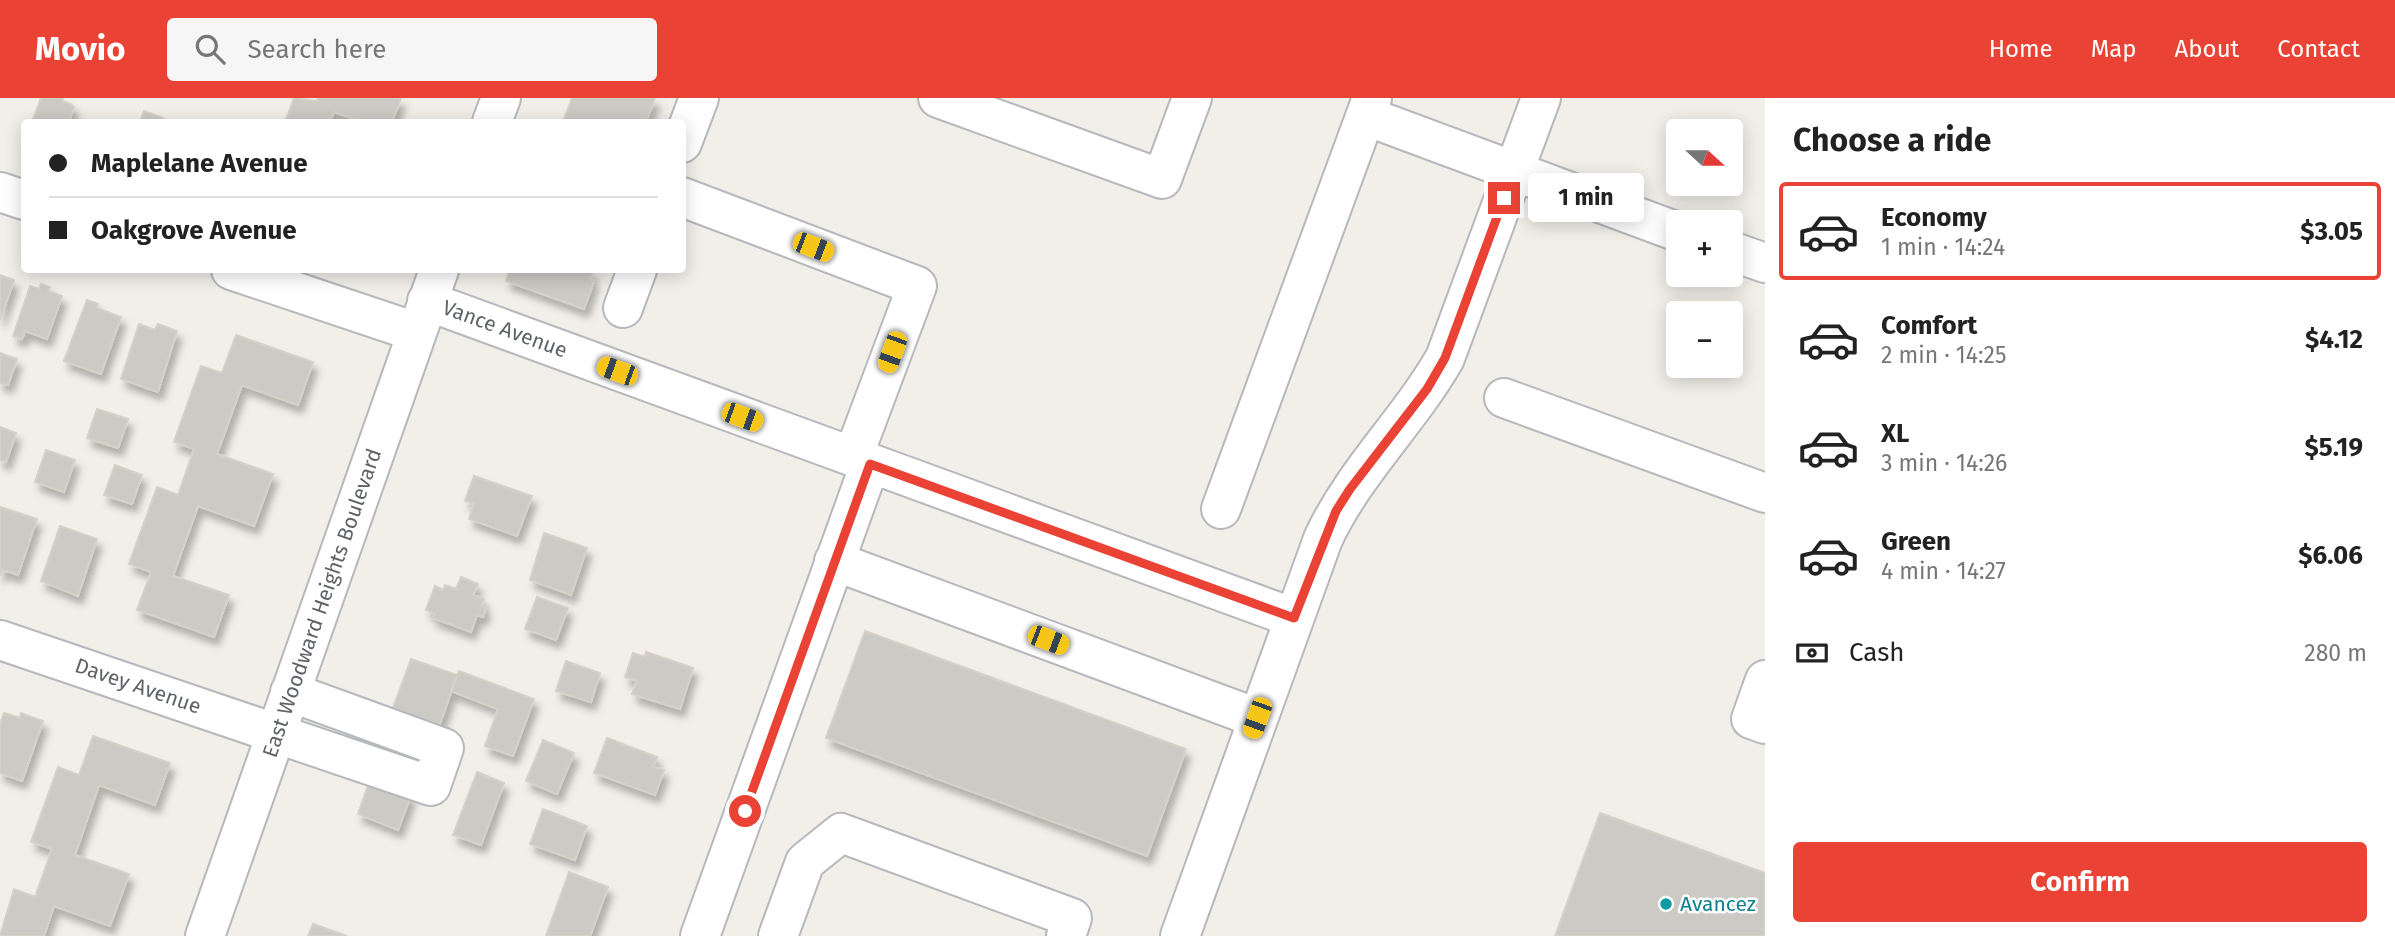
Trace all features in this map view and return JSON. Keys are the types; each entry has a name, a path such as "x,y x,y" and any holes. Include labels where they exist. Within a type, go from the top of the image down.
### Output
{"street":[{"path":"493,119 501,98"},
{"path":"686,132 699,98"},
{"path":"938,98 1018,112 1162,179 1192,98"},
{"path":"1180,936 1257,718 1336,511 1427,389 1445,358 1541,98"},
{"path":"1221,509 1369,107 1514,172 1666,228"},
{"path":"0,192 21,199"},
{"path":"686,199 917,286 861,461 834,561 700,936"},
{"path":"1743,255 1765,263"},
{"name":"Vance Avenue","path":"249,273 427,301 1294,618"},
{"path":"622,308 636,273"},
{"name":"East Woodward Heights Boulevard","path":"205,936 427,301"},
{"path":"1504,398 1765,493"},
{"path":"834,561 1257,718"},
{"name":"Davey Avenue","path":"0,639 431,786 444,748 290,692"},
{"path":"1765,680 1751,719 1765,724"},
{"path":"778,936 805,862 841,833 1072,918 1066,936"}],"building":[{"path":"41,98 63,98 62,101 74,107 70,119 33,119"},
{"path":"294,98 317,101 318,98 401,98 393,119 355,119 334,112 331,119 286,119"},
{"path":"572,98 655,98 647,119 564,119"},
{"path":"144,111 163,118 162,119 141,119"},
{"path":"509,273 592,273 590,279 594,281 584,309 506,281"},
{"path":"0,275 14,280 0,320"},
{"path":"41,284 50,287 48,291 62,296 47,339 25,331 22,339 13,336 30,286 39,289"},
{"path":"87,300 98,304 97,308 121,317 101,374 64,361"},
{"path":"139,324 155,330 158,324 177,331 158,392 121,379"},
{"path":"236,335 313,362 298,405 242,385 217,454 273,474 254,526 198,506 173,576 229,595 214,637 137,610 151,572 129,564 157,487 178,495 194,449 174,442 201,366 222,373"},
{"path":"0,353 17,359 8,385 0,383"},
{"path":"97,409 128,419 118,448 87,438"},
{"path":"0,427 16,433 6,462 0,460"},
{"path":"46,450 75,460 64,492 35,482"},
{"path":"115,465 142,475 132,504 104,495"},
{"path":"474,476 532,496 517,536 469,519 474,504 465,501"},
{"path":"0,507 37,519 18,575 3,570 0,575"},
{"path":"60,526 97,539 78,596 41,581"},
{"path":"544,533 587,548 571,595 530,580"},
{"path":"461,577 478,584 473,595 484,599 481,606 486,608 483,617 477,615 471,632 433,618 435,614 426,610 435,586 443,590 445,585 456,589"},
{"path":"537,597 568,608 556,640 525,629"},
{"path":"865,631 1186,749 1147,856 826,738"},
{"path":"646,652 693,668 680,709 632,694 637,681 625,677 633,653 645,657"},
{"path":"411,659 457,675 440,724 422,718 420,725 404,719 407,713 393,708"},
{"path":"566,661 600,673 591,702 556,691"},
{"path":"459,671 534,699 513,756 485,746 498,709 451,691"},
{"path":"4,713 20,718 21,713 43,721 22,781 0,773 0,724"},
{"path":"93,736 170,763 155,805 99,785 75,855 129,874 110,926 54,906 44,936 0,936 14,889 35,897 52,849 31,842 58,767 79,775"},
{"path":"607,738 657,757 653,767 664,770 655,795 594,773"},
{"path":"543,740 574,753 557,794 526,781"},
{"path":"477,772 504,783 481,845 453,835"},
{"path":"370,780 411,795 398,830 358,814"},
{"path":"543,809 587,826 575,860 530,844"},
{"name":"Avancez","path":"1600,813 1765,873 1765,936 1555,936"},
{"path":"569,872 608,887 590,936 546,936"},
{"path":"313,924 347,936 308,936"}],"place":[{"name":"Avancez","path":"1666,904"}],"route":[{"path":"745,811 870,464 1294,618 1312,566 1336,511 1427,389 1445,358 1459,327 1504,198"}]}
